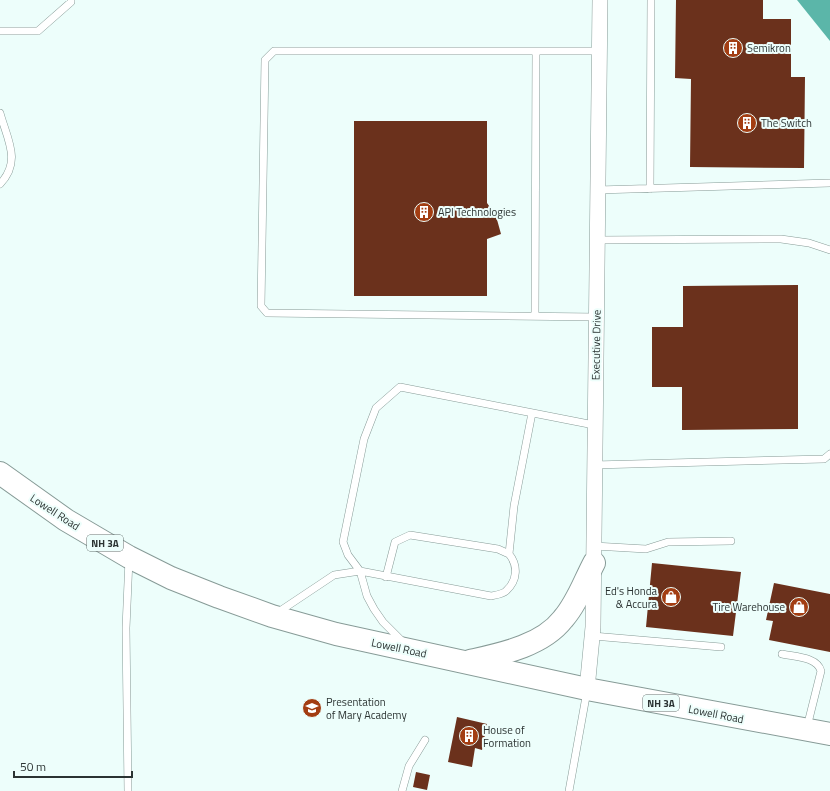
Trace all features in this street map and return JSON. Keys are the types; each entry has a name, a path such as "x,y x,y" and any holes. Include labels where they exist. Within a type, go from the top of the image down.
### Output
{"main road":[{"name":"Lowell Road","path":"0,473 66,520 129,557 171,578 272,616 336,634 588,689 830,734"},
{"path":"463,662 498,655 520,647 552,630 563,620 573,605 594,555"}],"street":[{"name":"Executive Drive","path":"588,689 593,636 594,425 600,0"}],"lane":[{"path":"0,31 38,31 71,2 71,0"},
{"path":"650,189 651,0"},
{"path":"596,317 267,313 261,306 265,60 274,51 599,51"},
{"path":"535,316 536,51"},
{"path":"0,113 12,155 12,166 8,176 0,184"},
{"path":"598,190 830,183"},
{"path":"597,240 781,239 809,243 830,250"},
{"path":"412,651 383,622 374,609 360,571 348,555 344,542 364,439 376,408 400,387 594,425"},
{"path":"509,554 514,506 532,413"},
{"path":"594,465 824,459 830,454"},
{"path":"272,616 334,575 360,571 386,577 491,596 506,592 515,578 515,562 509,554 485,547 410,535 395,542 386,577"},
{"path":"594,555 646,549 668,542 731,541"},
{"path":"128,791 126,628 129,557"},
{"path":"593,636 720,647"},
{"path":"782,654 814,661 819,665 821,671 806,730"},
{"path":"569,791 588,689"},
{"path":"402,791 409,766 426,740"}],"shaded area":[{"path":"797,0 830,0 830,41"}],"building":[{"path":"676,0 763,0 763,19 791,19 791,77 805,77 804,168 690,167 691,79 675,78"},
{"name":"API Technologies","path":"354,121 487,121 487,203 496,216 501,234 487,239 487,296 354,296"},
{"path":"798,285 798,429 682,430 682,387 652,387 652,327 683,327 683,286"},
{"path":"652,563 741,572 733,636 646,627"},
{"name":"Tire Warehouse","path":"774,583 830,594 830,652 769,640 773,621 766,620"},
{"name":"House of Formation","path":"457,717 487,724 482,750 475,748 472,767 448,762"},
{"path":"416,772 430,775 427,790 413,787"}],"place":[{"name":"Semikron","path":"733,48"},
{"name":"The Switch","path":"747,123"},
{"name":"API Technologies","path":"424,212"},
{"name":"Ed's Honda & Accura","path":"671,597"},
{"name":"Tire Warehouse","path":"799,607"},
{"name":"Presentation of Mary Academy","path":"312,708"},
{"name":"House of Formation","path":"469,736"}]}
